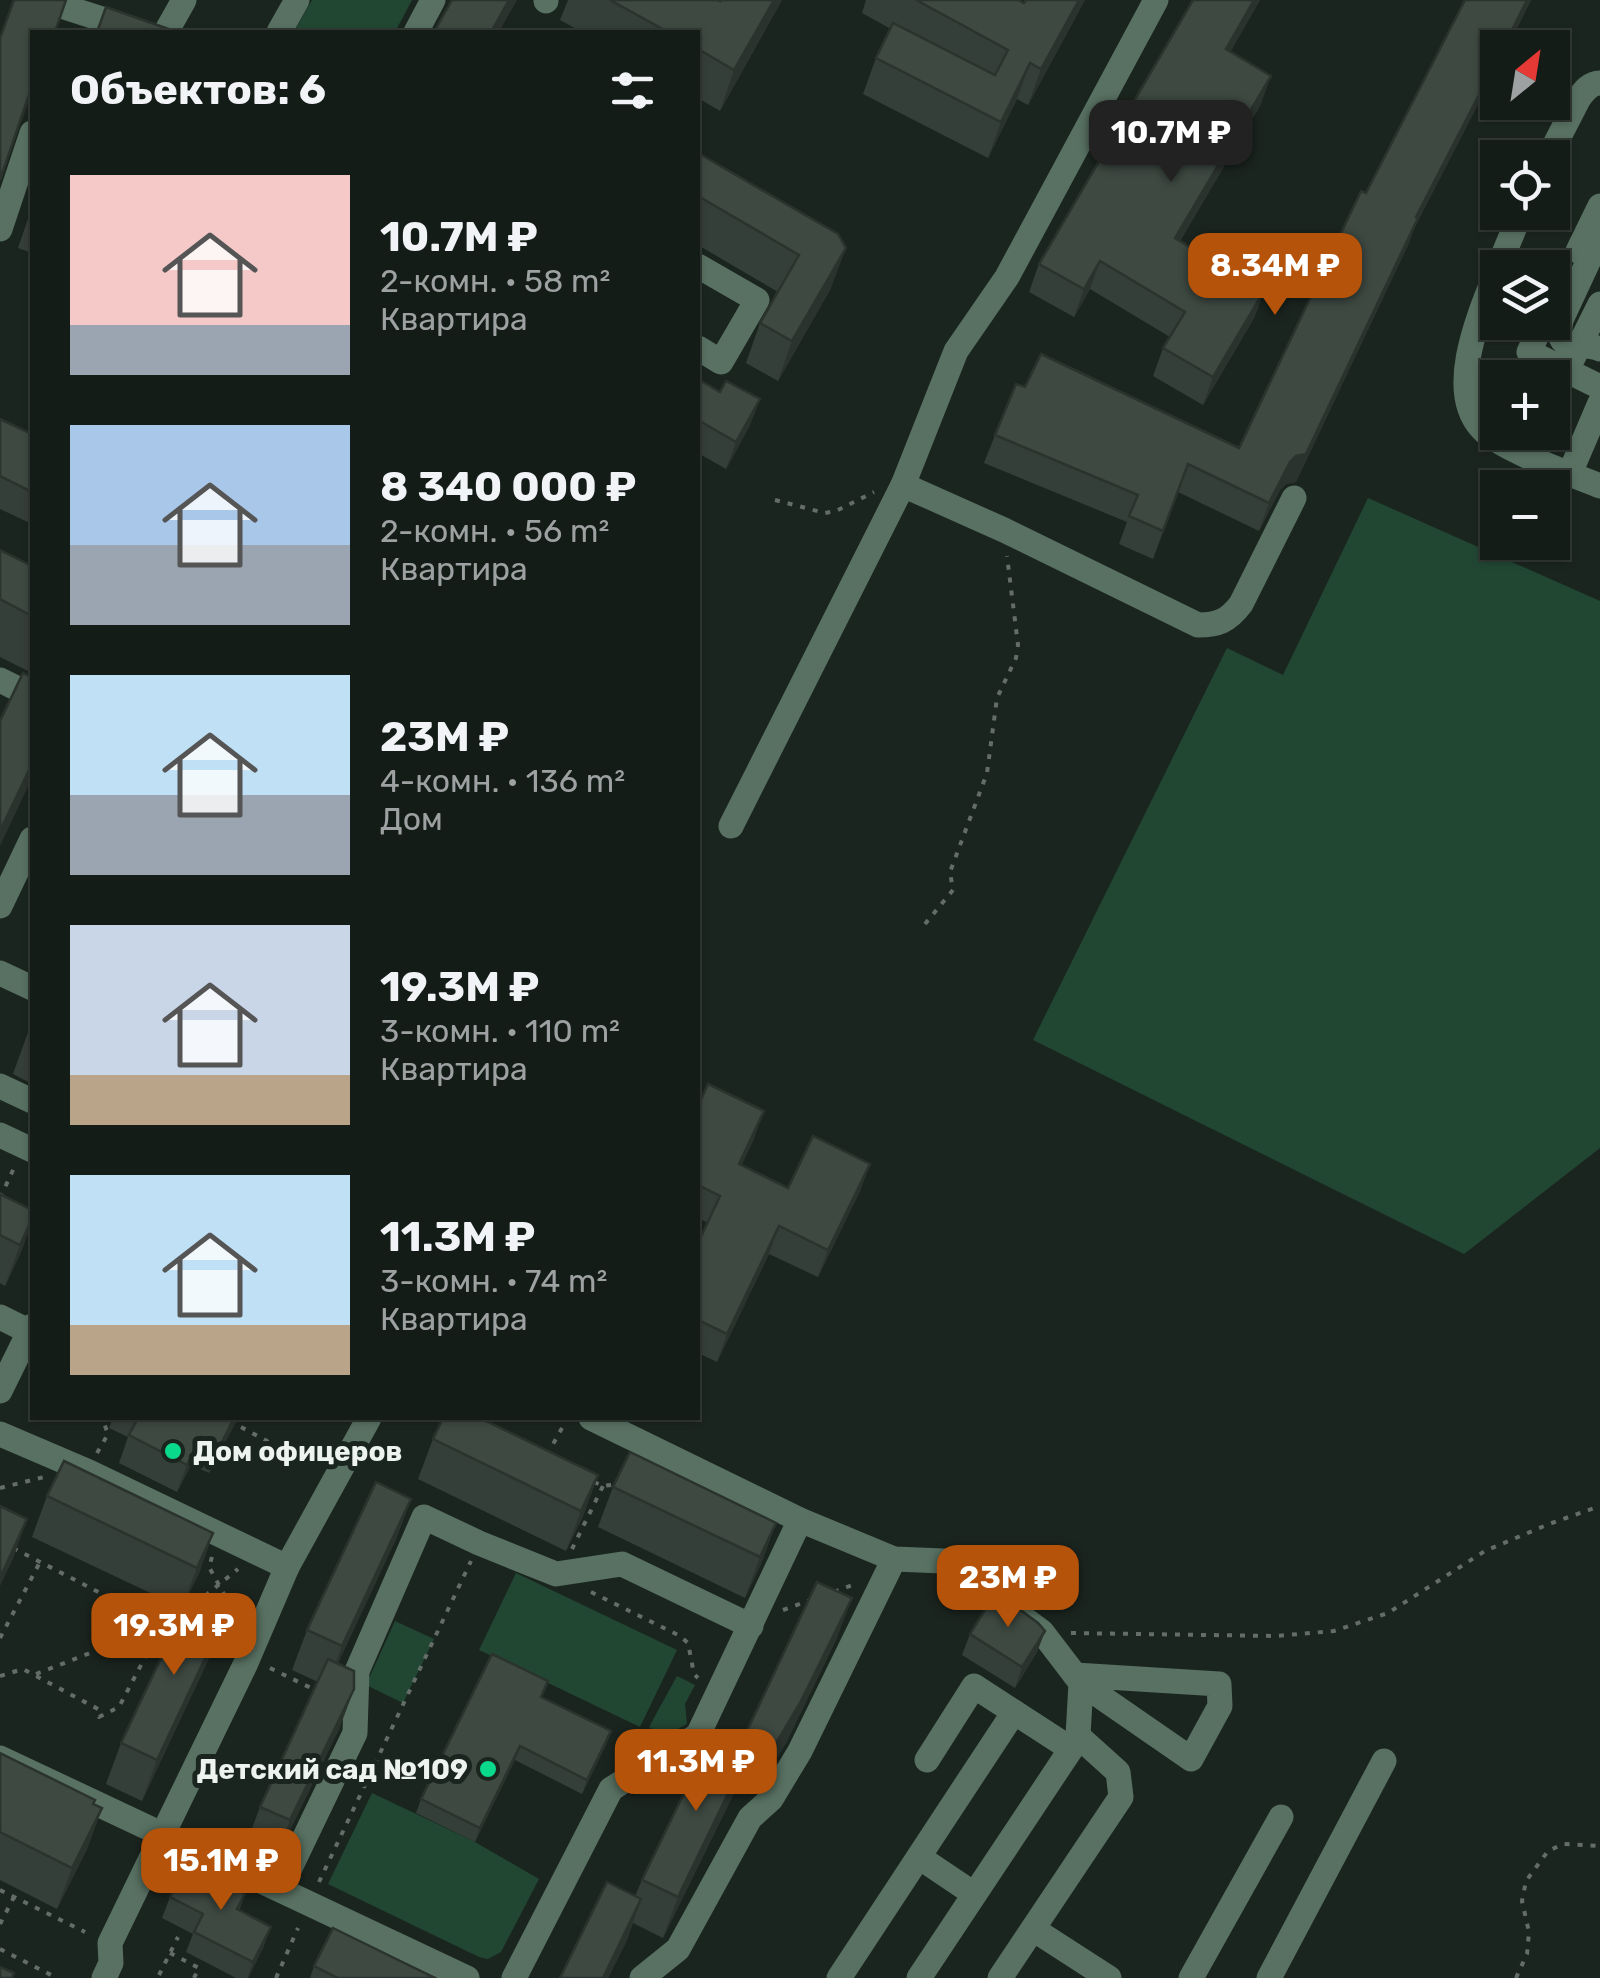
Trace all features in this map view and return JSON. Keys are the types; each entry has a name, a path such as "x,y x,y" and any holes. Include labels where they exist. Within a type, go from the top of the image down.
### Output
{"street":[{"path":"42,0 70,22 128,30"},
{"path":"167,30 184,0"},
{"path":"279,30 297,0"},
{"path":"417,30 434,0"},
{"path":"731,826 904,485 956,351 1007,277 1156,0"},
{"path":"1557,140 1579,98 1600,83"},
{"path":"0,229 30,139"},
{"path":"1570,267 1600,206"},
{"path":"1600,236 1590,284 1559,329 1561,338 1582,356 1599,387 1570,474 1600,486"},
{"path":"700,267 757,300 722,362 700,349"},
{"path":"1582,356 1600,304"},
{"path":"1480,314 1464,374 1465,393 1481,428 1498,441 1561,470"},
{"path":"1535,340 1529,352 1582,356"},
{"path":"904,485 1198,625 1222,622 1232,616 1294,498"},
{"path":"0,680 30,695"},
{"path":"0,906 30,844"},
{"path":"0,973 30,987"},
{"path":"0,1086 30,1100"},
{"path":"0,1135 24,1157"},
{"path":"0,1316 30,1329"},
{"path":"0,1391 30,1331"},
{"path":"104,1978 112,1963 110,1942 246,1665 287,1566 368,1420"},
{"path":"595,1420 800,1520 894,1559 968,1562 995,1597 1042,1632 1078,1679 1191,1759 1220,1706 1219,1684 1078,1679"},
{"path":"0,1434 287,1566"},
{"path":"290,1868 355,1734 357,1671 424,1517 556,1574 622,1564 751,1626"},
{"path":"514,1978 610,1789 698,1735 800,1520"},
{"path":"642,1978 678,1949 750,1818 771,1799 800,1751 894,1559"},
{"path":"918,1978 1074,1743 1078,1679"},
{"path":"927,1760 974,1686 1118,1772 1121,1797 1000,1978"},
{"path":"839,1978 1014,1712"},
{"path":"0,1758 467,1978"},
{"path":"1269,1978 1384,1761"},
{"path":"1190,1978 1281,1817"},
{"path":"919,1857 974,1894"},
{"path":"1032,1929 1109,1978"}],"path":[{"path":"776,500 825,513 873,492 904,485"},
{"path":"925,924 953,890 950,872 987,772 996,698 1016,658 1018,645 1004,530"},
{"path":"0,1198 24,1157"},
{"path":"29,1229 30,1234"},
{"path":"97,1454 108,1434 105,1420"},
{"path":"495,1434 503,1420"},
{"path":"241,1428 306,1462"},
{"path":"545,1459 562,1428"},
{"path":"0,1488 55,1474"},
{"path":"588,1479 603,1486 616,1483 628,1488"},
{"path":"560,1573 603,1486"},
{"path":"1042,1632 1275,1636 1334,1631 1388,1613 1484,1551 1600,1506"},
{"path":"0,1542 192,1640"},
{"path":"316,1889 480,1544"},
{"path":"215,1548 209,1567 235,1614"},
{"path":"0,1638 40,1562"},
{"path":"187,1616 198,1600 246,1563"},
{"path":"827,1594 860,1582"},
{"path":"591,1592 680,1636 688,1643 698,1678"},
{"path":"776,1612 810,1600"},
{"path":"0,1676 23,1669 98,1709 99,1717 119,1708 162,1625"},
{"path":"34,1675 162,1625"},
{"path":"262,1664 354,1709"},
{"path":"1516,1978 1527,1954 1528,1932 1522,1900 1526,1880 1548,1851 1564,1844 1600,1846"},
{"path":"0,1890 84,1932"},
{"path":"0,1924 14,1897"},
{"path":"276,1978 298,1928"},
{"path":"160,1975 178,1937"},
{"path":"0,1949 57,1978"},
{"path":"170,1953 199,1968 194,1978"}],"green space":[{"path":"312,0 412,0 396,30 296,28"},
{"path":"1368,498 1480,548 1480,560 1508,560 1600,601 1600,1148 1464,1254 1033,1040 1227,648 1283,675"},
{"path":"516,1573 677,1650 640,1727 479,1650"},
{"path":"395,1621 434,1639 403,1703 366,1685"},
{"path":"677,1676 695,1685 685,1704 687,1724 665,1736 649,1727"},
{"path":"372,1793 475,1842 539,1879 501,1952 488,1959 479,1957 328,1884"}],"building":[{"path":"14,0 66,0 56,30 30,30 30,92 0,180 0,38"},
{"path":"452,0 509,0 492,30 435,30"},
{"path":"610,0 774,0 734,70 700,50 700,30 664,30"},
{"path":"916,0 1079,0 1041,69 1030,63 1001,122 876,58 893,23 995,75 1008,50"},
{"path":"1193,0 1254,0 1226,49 1271,76 1175,238 1264,291 1213,377 1163,348 1185,312 1100,261 1084,289 1039,264"},
{"path":"1465,0 1527,0 1512,30 1480,30 1480,93 1416,217 1306,454 1290,462 1269,503 1188,464 1163,531 1129,516 1138,495 995,435 1016,384 1025,387 1041,354 1239,448 1361,191 1366,193"},
{"path":"106,7 171,30 98,30"},
{"path":"700,154 838,234 846,248 792,341 760,323 799,255 700,197"},
{"path":"700,380 720,392 726,381 760,399 736,442 700,421"},
{"path":"0,419 30,433 30,491 0,476"},
{"path":"0,550 30,565 30,615 0,599"},
{"path":"23,673 30,676 30,768 0,831 0,721"},
{"path":"708,1084 764,1111 739,1164 788,1188 813,1136 870,1164 828,1250 779,1226 727,1334 700,1321 700,1239 720,1196 700,1186 700,1102"},
{"path":"0,1194 30,1209 30,1223 20,1245 0,1235"},
{"path":"137,1420 233,1420 220,1446 201,1437 187,1465 129,1435"},
{"path":"442,1420 484,1420 598,1475 581,1511 433,1439"},
{"path":"630,1452 776,1523 760,1557 613,1487"},
{"path":"64,1461 213,1533 197,1568 47,1496"},
{"path":"376,1482 411,1499 342,1646 307,1630"},
{"path":"0,1506 27,1519 0,1578"},
{"path":"817,1582 852,1598 775,1745 747,1731"},
{"path":"996,1592 1045,1631 1022,1667 970,1634"},
{"path":"190,1597 226,1614 157,1760 121,1743"},
{"path":"492,1654 548,1681 541,1697 611,1731 587,1780 520,1746 480,1828 421,1799"},
{"path":"328,1659 354,1671 354,1689 290,1820 260,1807"},
{"path":"714,1731 750,1748 678,1897 642,1880"},
{"path":"0,1753 95,1800 93,1804 102,1808 72,1868 0,1832"},
{"path":"187,1864 245,1894 237,1909 271,1927 253,1962 194,1932 203,1914 170,1897"},
{"path":"607,1882 641,1899 603,1978 560,1978"},
{"path":"333,1928 435,1978 338,1978 314,1966"},
{"path":"0,1967 14,1973 12,1978 0,1978"}],"place":[{"name":"Дом офицеров","path":"173,1451"},
{"name":"Детский сад №109","path":"488,1769"}]}
